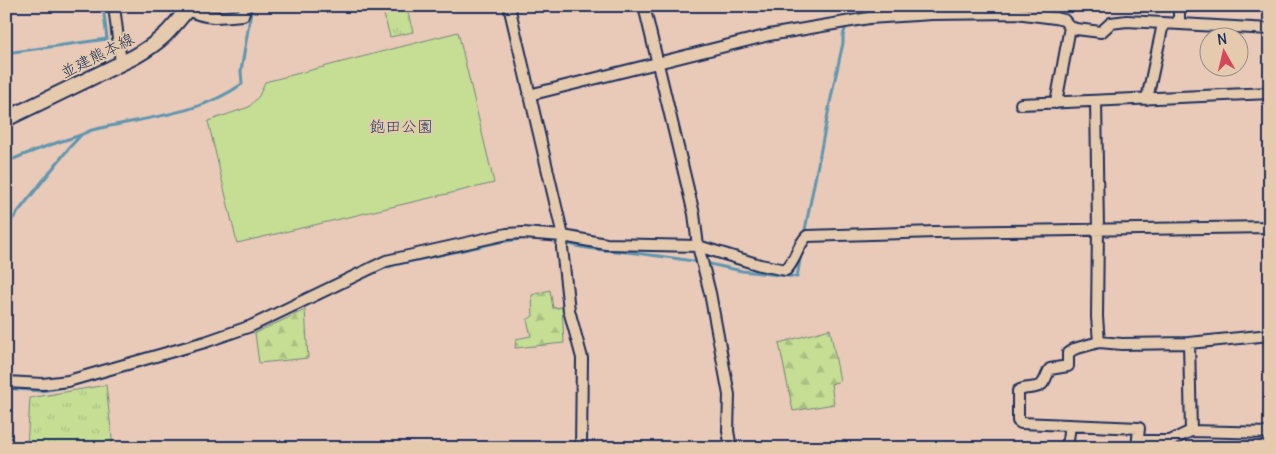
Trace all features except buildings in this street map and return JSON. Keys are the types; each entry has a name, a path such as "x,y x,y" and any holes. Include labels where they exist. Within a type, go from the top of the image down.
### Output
{"main road":[{"name":"並建熊本線","path":"6,119 154,46 166,36 189,8"}],"street":[{"path":"114,6 121,63"},
{"path":"189,8 202,17 214,18 243,15 246,6"},
{"path":"509,6 563,236 562,248 569,310 582,358 581,448"},
{"path":"644,6 694,214 698,246 710,293 729,395 728,431 731,448"},
{"path":"1179,6 1179,24"},
{"path":"529,95 769,35 835,22 869,18 1017,10 1064,20 1070,28 1101,32 1111,23 1118,22 1270,29"},
{"path":"1147,99 1163,24"},
{"path":"1056,103 1070,28"},
{"path":"1022,104 1270,93"},
{"path":"1096,101 1097,318 1099,342"},
{"path":"6,382 43,384 68,381 205,342 251,326 386,261 507,234 522,233 563,236 606,244 698,246 778,270 786,270 793,263 801,242 807,236 1270,226"},
{"path":"1270,335 1188,343 1122,344 1099,342 1074,349 1068,353 1068,366 1050,369 1043,384 1022,388 1018,391 1018,422 1139,428 1138,444 1170,441 1191,431 1270,433"},
{"path":"1188,343 1191,431"},
{"path":"1067,448 1070,425"}],"green space":[{"path":"406,6 413,32 390,37 383,11"},
{"name":"飽田公園","path":"458,32 494,183 237,243 208,121 249,107 259,96 265,82"},
{"path":"550,290 553,308 562,307 564,343 515,348 516,339 531,336 527,320 533,316 532,295"},
{"path":"305,310 308,358 259,363 255,333"},
{"path":"830,329 840,381 831,384 834,404 793,411 779,343"},
{"path":"106,385 113,448 27,448 30,398"}],"waterway":[{"path":"6,53 107,39 103,6"},
{"path":"6,162 92,130 170,114 207,103 225,95 242,84 241,71 252,6"},
{"path":"804,235 843,36 852,6"},
{"path":"6,227 81,135"},
{"path":"206,347 254,330 394,265 527,238"},
{"path":"533,238 547,239"},
{"path":"565,242 587,248 699,262"},
{"path":"705,263 742,271 797,277 801,254"},
{"path":"6,388 41,391 66,387 195,350"},
{"path":"6,436 7,448"}]}
